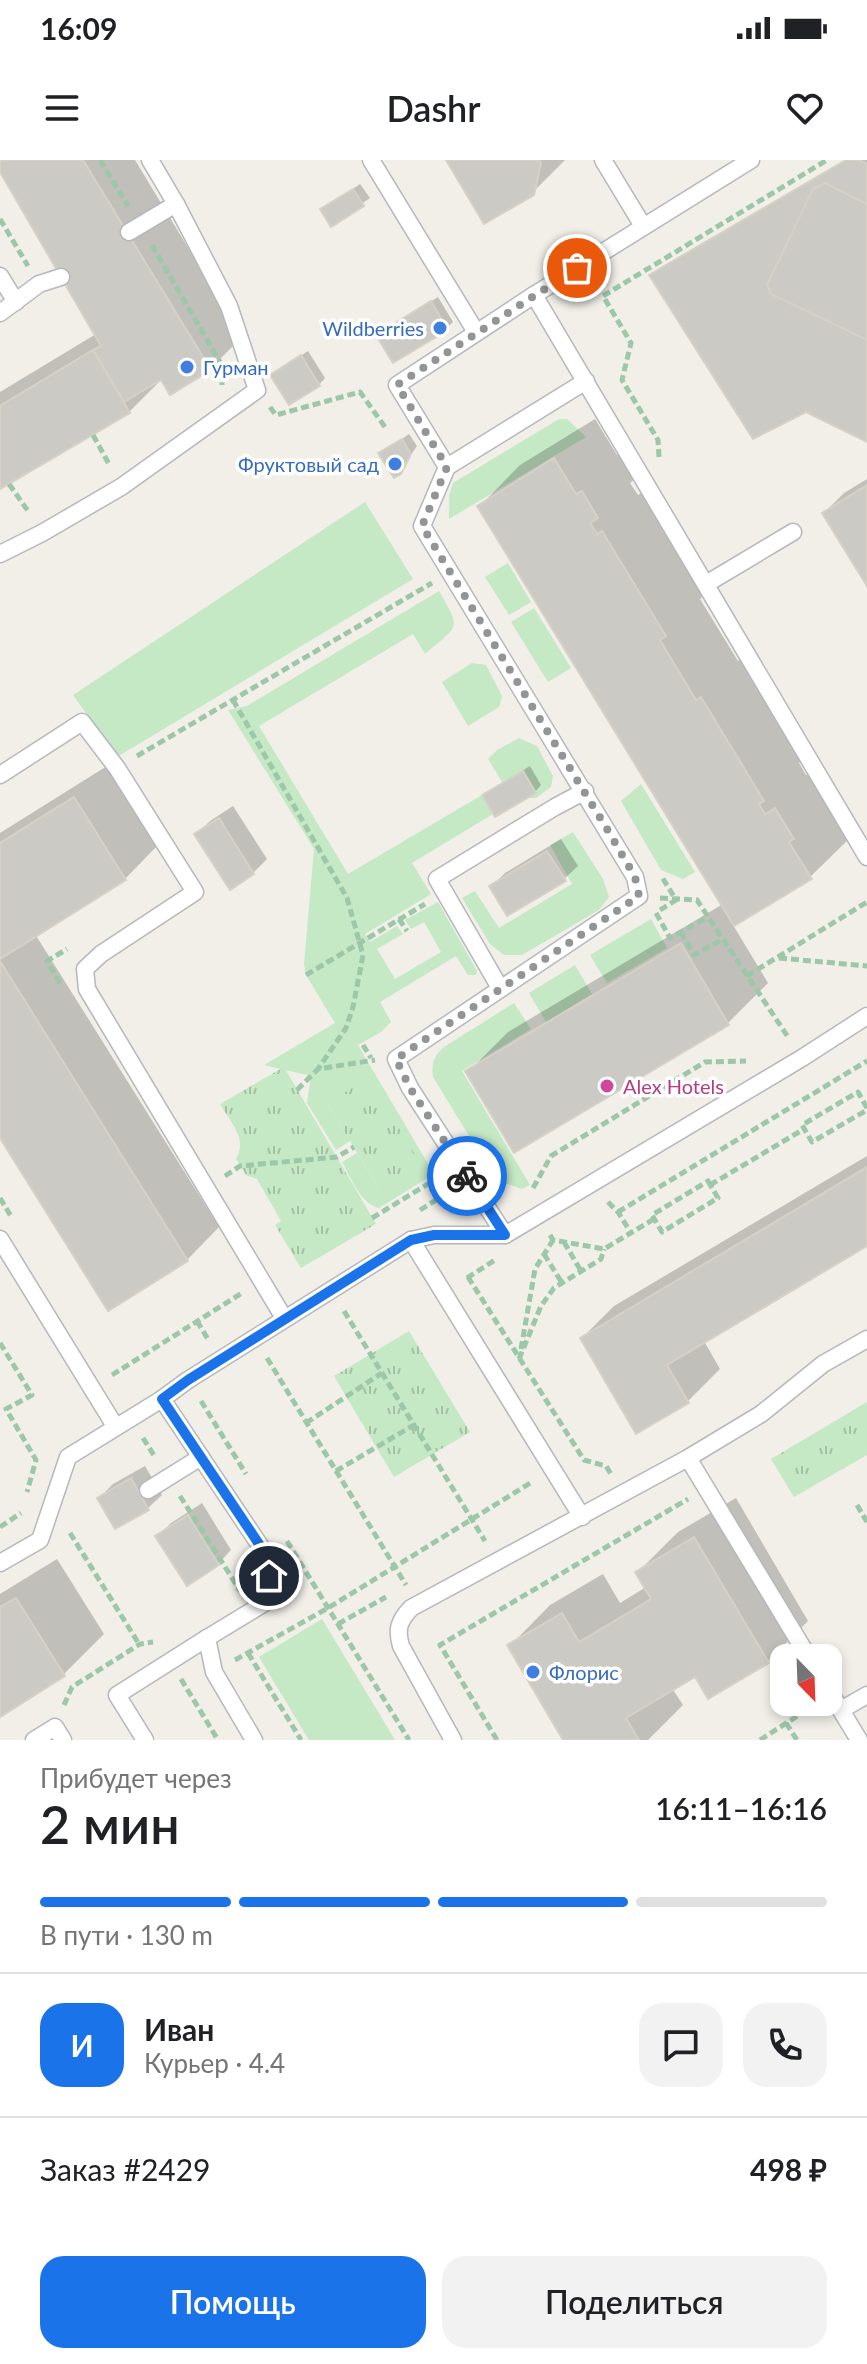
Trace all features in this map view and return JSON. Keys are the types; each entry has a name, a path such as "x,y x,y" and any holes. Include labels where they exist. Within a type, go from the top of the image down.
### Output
{"lane":[{"path":"0,554 121,487 257,390 229,306 150,160"},
{"path":"371,160 476,332"},
{"path":"603,160 643,226"},
{"path":"447,467 397,385 534,295 751,160"},
{"path":"134,229 176,204"},
{"path":"0,276 16,302"},
{"path":"0,313 39,284 61,277"},
{"path":"534,295 867,857"},
{"path":"506,1234 410,1088 396,1059 639,896 635,877 585,791 422,526 447,467 586,381"},
{"path":"706,584 793,532"},
{"path":"0,775 82,722 117,768 195,892 101,954 85,969 87,989 284,1318"},
{"path":"500,988 437,879 585,791"},
{"path":"0,1563 40,1540 68,1457 284,1318 411,1240 434,1235 506,1234 867,1016"},
{"path":"0,1239 115,1426"},
{"path":"411,1240 582,1517"},
{"path":"453,1740 401,1646 397,1633 400,1619 411,1608 688,1458 761,1414 823,1364 867,1339"},
{"path":"145,1740 117,1695 263,1604 269,1576 261,1547 162,1399"},
{"path":"148,1490 201,1457"},
{"path":"688,1458 801,1644"},
{"path":"207,1638 214,1672 254,1740"},
{"path":"842,1709 867,1695"},
{"path":"842,1712 859,1740"},
{"path":"34,1740 55,1727 63,1740"}],"path":[{"path":"100,160 134,229 221,364 222,385 212,395"},
{"path":"659,465 658,440 622,380 631,343 603,296 827,160"},
{"path":"0,219 39,284"},
{"path":"257,390 276,415 360,392 385,427"},
{"path":"93,435 121,487"},
{"path":"111,468 122,461"},
{"path":"9,484 28,511 41,504"},
{"path":"117,768 450,573"},
{"path":"233,700 347,898 363,955 346,1028 318,1069 297,1090"},
{"path":"306,975 445,893"},
{"path":"639,896 697,900 802,1058"},
{"path":"747,976 867,902"},
{"path":"656,913 670,938 708,917"},
{"path":"399,919 407,931"},
{"path":"681,932 694,955 723,939"},
{"path":"778,958 867,966"},
{"path":"775,1045 801,1029"},
{"path":"363,1045 379,1073"},
{"path":"318,1069 396,1059"},
{"path":"506,1234 551,1156 705,1062 749,1061"},
{"path":"618,1212 867,1061"},
{"path":"858,1092 867,1109 812,1142 802,1125 858,1092"},
{"path":"860,1096 867,1092"},
{"path":"710,1185 804,1129"},
{"path":"224,1176 240,1166 337,1157 354,1147"},
{"path":"412,1216 451,1191 434,1163"},
{"path":"216,1164 232,1189"},
{"path":"372,1218 442,1176"},
{"path":"708,1181 718,1198 662,1232 654,1219 652,1215 708,1181"},
{"path":"519,1359 535,1269 553,1240 604,1249 654,1219"},
{"path":"564,1242 581,1271"},
{"path":"519,1359 541,1306 554,1288 601,1259 604,1249"},
{"path":"544,1254 562,1283"},
{"path":"468,1277 584,1460 606,1466 643,1526"},
{"path":"92,1387 261,1281"},
{"path":"331,1290 486,1542 473,1549"},
{"path":"0,1343 32,1395 6,1409 36,1460 21,1514 0,1527"},
{"path":"278,1348 265,1356 306,1423 406,1586 419,1578"},
{"path":"306,1423 382,1373"},
{"path":"336,1471 414,1425"},
{"path":"130,1442 141,1435 239,1589 228,1597"},
{"path":"214,1672 553,1469"},
{"path":"497,1740 440,1645 689,1499 697,1512"},
{"path":"857,1505 867,1522"},
{"path":"68,1543 73,1518"},
{"path":"70,1533 140,1644"},
{"path":"392,1593 338,1624 409,1740"},
{"path":"72,1687 140,1644 158,1641 218,1740"},
{"path":"248,1653 301,1740"},
{"path":"760,1740 797,1716"},
{"path":"786,1723 797,1740"}],"green space":[{"path":"559,419 567,419 586,437 449,519 449,496 453,483"},
{"path":"365,502 413,579 117,757 73,695"},
{"path":"508,563 531,602 509,615 485,577"},
{"path":"439,591 454,621 453,626 425,654 413,634 259,726 348,874 482,795 493,814 412,863 431,894 365,934 370,942 397,926 403,934 377,949 395,979 441,952 424,922 411,929 405,920 438,902 477,971 476,975 468,975 456,956 380,1002 391,1022 381,1032 358,1045 434,1174 379,1208 362,1196 342,1162 357,1153 379,1189 370,1078 327,1103 350,1141 336,1150 307,1103 311,1076 264,1065 335,1023 306,975 304,964 314,849 228,710 247,706"},
{"path":"534,608 571,668 548,682 511,622"},
{"path":"472,663 486,665 502,696 499,707 468,726 442,682"},
{"path":"519,738 537,746 553,776 551,787 536,798 528,798 536,793 523,772 502,782 488,759 497,750"},
{"path":"641,784 695,872 683,879 661,870 621,801"},
{"path":"573,832 603,879 609,897 599,910 522,955 504,955 490,944 462,898 475,891 499,928 572,884 550,845"},
{"path":"651,919 667,948 607,983 590,955"},
{"path":"575,965 592,994 546,1022 529,993"},
{"path":"514,1003 531,1029 462,1071 530,1185 522,1189 496,1180 432,1072 434,1060 444,1047"},
{"path":"284,1067 376,1224 301,1268 275,1225 281,1221 257,1179 246,1175 236,1159 239,1138 220,1104"},
{"path":"369,1078 421,1165 379,1189 327,1103"},
{"path":"409,1331 470,1432 394,1477 334,1376"},
{"path":"867,1402 867,1455 794,1497 771,1459"},
{"path":"322,1619 395,1740 309,1740 259,1657"}],"building":[{"path":"0,160 83,160 211,370 170,395 161,380 124,402 93,350 101,346 0,172"},
{"path":"446,160 539,160 541,163 534,195 484,224"},
{"path":"846,160 859,160 867,164 867,442 806,412 753,439 649,275"},
{"path":"825,183 867,204 867,340 771,294 767,285 813,189"},
{"path":"353,189 364,206 331,227 320,209"},
{"path":"431,301 448,330 393,363 376,335"},
{"path":"93,350 130,413 0,489 0,406"},
{"path":"301,355 320,386 289,405 270,375"},
{"name":"Фруктовый сад","path":"402,439 411,454 401,474 394,478 378,453"},
{"path":"554,458 576,494 582,491 598,518 590,523 597,534 602,531 666,636 660,640 696,700 701,697 764,801 759,804 765,814 775,808 794,839 789,842 812,879 734,926 477,506"},
{"path":"867,485 867,586 822,513"},
{"path":"523,771 536,793 495,817 482,795"},
{"path":"74,797 126,880 0,959 0,843"},
{"path":"219,818 254,874 230,890 194,834"},
{"path":"547,851 566,881 507,916 489,886"},
{"path":"681,943 729,1025 514,1153 465,1071"},
{"path":"0,961 188,1261 108,1311 0,1138"},
{"path":"867,1167 867,1246 667,1365 689,1403 636,1434 580,1338"},
{"path":"131,1478 149,1510 115,1529 97,1498"},
{"path":"188,1515 219,1565 187,1586 155,1536"},
{"path":"694,1537 769,1663 708,1699 695,1677 626,1718 639,1740 563,1740 507,1645 562,1613 579,1642 651,1599 635,1572"},
{"path":"16,1598 65,1676 0,1717 0,1607"}],"way so far":[{"path":"467,1176 410,1088 396,1059 639,896 635,877 585,791 422,526 447,467 397,385 577,268"}],"place":[{"name":"Wildberries","path":"440,328"},
{"name":"Гурман","path":"187,367"},
{"name":"Фруктовый сад","path":"395,464"},
{"name":"Alex Hotels","path":"607,1086"},
{"name":"Флорис","path":"533,1672"}],"route":[{"path":"269,1576 261,1547 162,1399 284,1318 411,1240 434,1235 505,1235 467,1176"}]}
